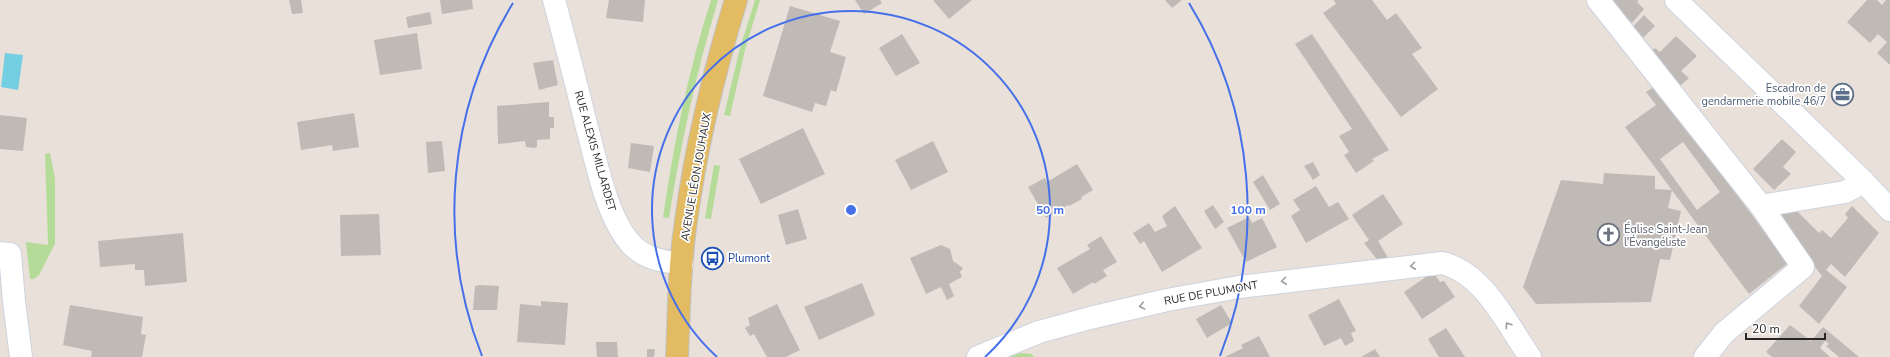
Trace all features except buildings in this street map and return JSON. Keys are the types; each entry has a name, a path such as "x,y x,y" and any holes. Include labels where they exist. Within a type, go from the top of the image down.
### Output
{"main road":[{"name":"AVENUE LÉON JOUHAUX","path":"677,357 686,221 698,148 717,69 736,0"}],"street":[{"name":"RUE ALEXIS MILLARDET","path":"554,0 598,168 617,223 632,246 643,254 654,259 682,264"},
{"path":"1598,0 1761,206 1803,267 1724,333 1705,357"},
{"path":"1676,0 1864,182 1890,210"},
{"path":"1761,206 1845,192 1864,182"},
{"path":"0,253 10,254 21,357"},
{"name":"RUE DE PLUMONT","path":"978,357 1039,332 1090,318 1167,300 1239,286 1442,263 1465,272 1477,282 1530,357"}],"green space":[{"path":"711,0 718,0 690,108 669,218 663,217 682,107 695,53"},
{"path":"755,0 760,0 745,50 730,116 724,115 740,48"},
{"path":"50,153 55,179 55,244 39,275 34,279 30,279 26,242 48,245 45,154"},
{"path":"714,165 720,166 711,219 705,218"},
{"path":"1021,353 1032,354 1034,357 1008,357"}],"water":[{"path":"5,53 23,55 18,90 1,87"}],"place":[{"name":"Escadron de gendarmerie mobile 46/7","path":"1842,94"},
{"name":"Église Saint-Jean l'Évangéliste","path":"1609,235"},
{"name":"Plumont","path":"712,258"}]}
